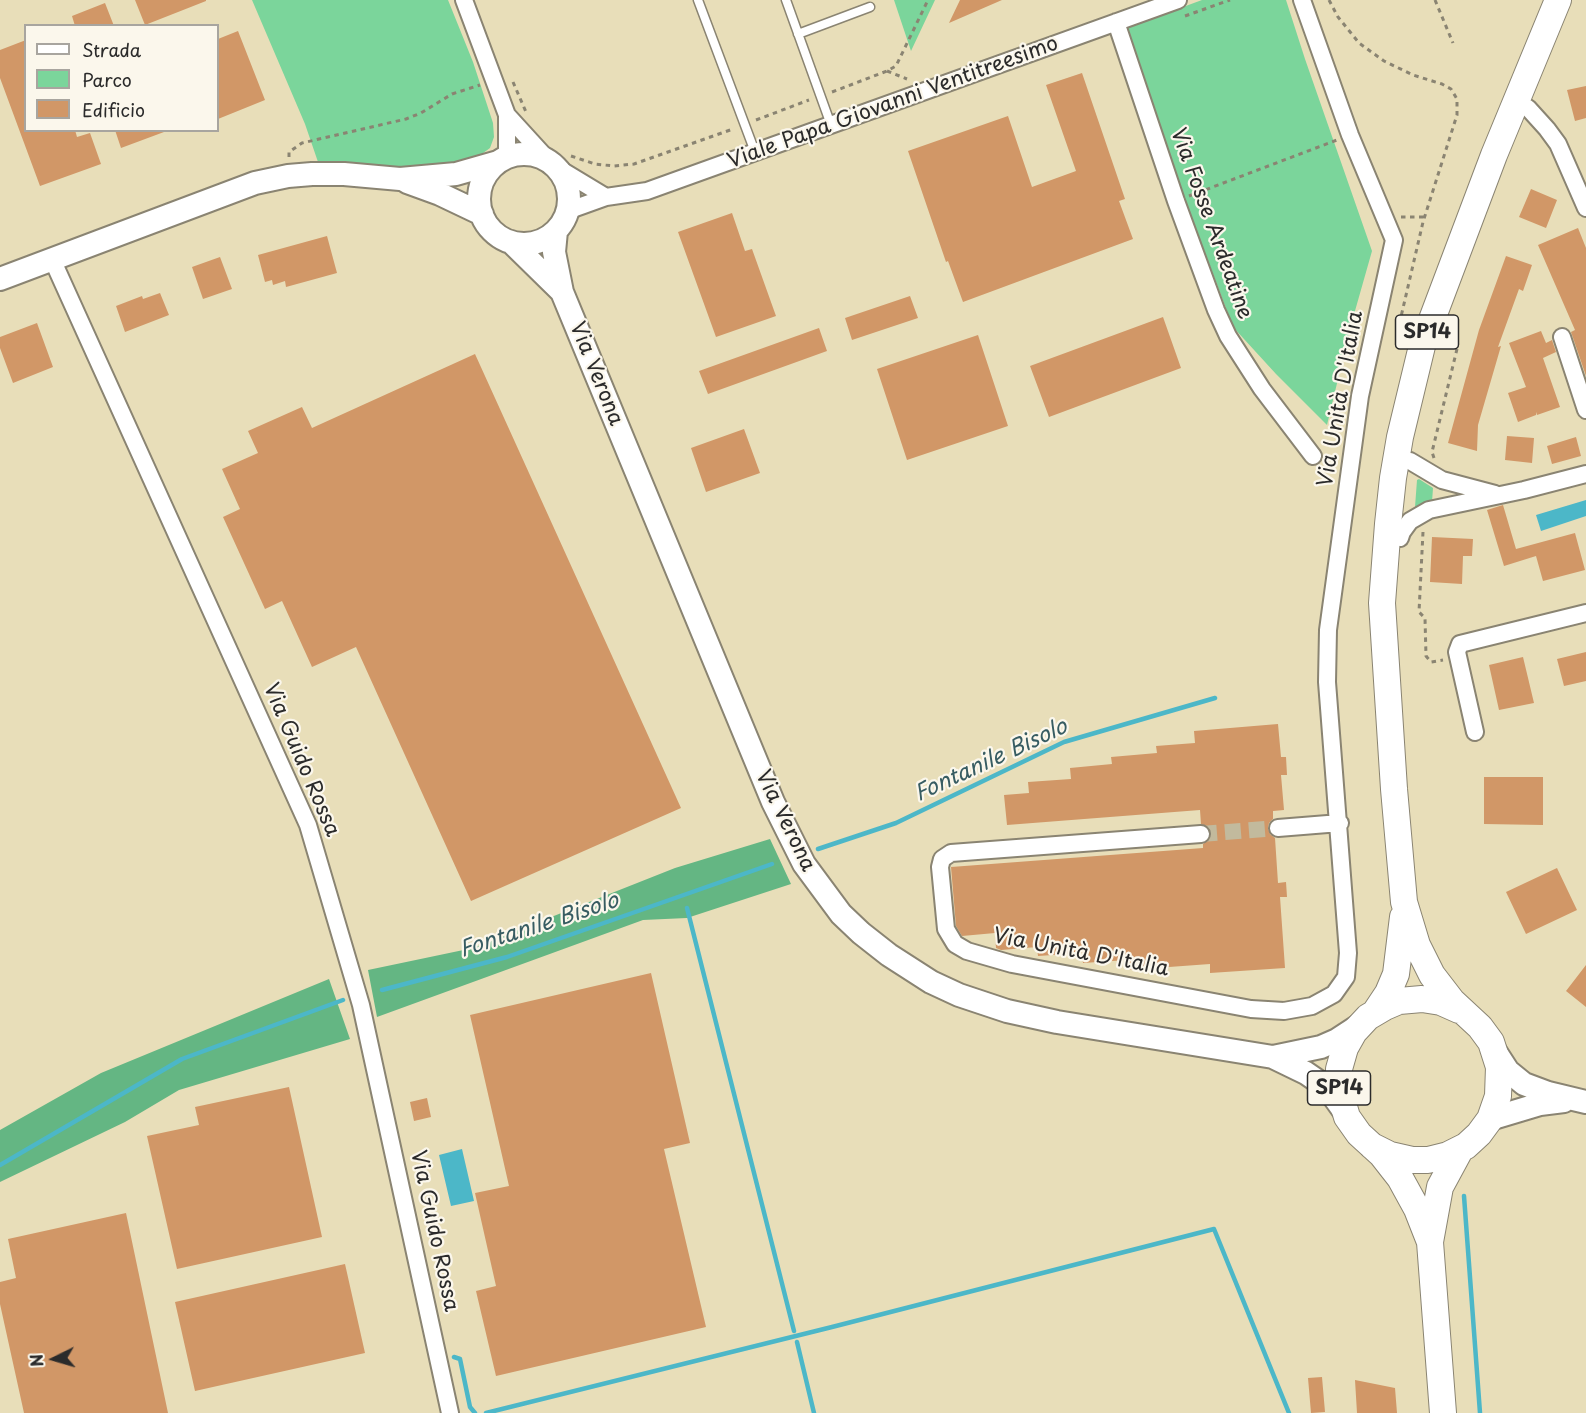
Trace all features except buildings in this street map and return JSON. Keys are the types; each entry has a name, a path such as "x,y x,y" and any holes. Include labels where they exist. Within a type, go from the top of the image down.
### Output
{"main road":[{"name":"SP14","path":"1372,1146 1392,1156 1418,1161 1439,1158 1460,1150 1478,1136 1490,1119 1500,1084 1499,1067 1485,1032 1444,992 1424,962 1413,936 1404,902 1382,628 1385,555 1394,478 1410,392 1422,345 1448,273 1558,0"},
{"name":"SP14","path":"1388,684 1400,538 1410,461 1447,314 1572,0"},
{"name":"SP14","path":"1404,902 1398,966 1391,987 1345,1048 1339,1069 1339,1090 1346,1115 1359,1134 1391,1166 1411,1196 1430,1242"},
{"name":"SP14","path":"1368,1018 1397,1002 1420,999 1445,1003 1467,1015"},
{"name":"SP14","path":"1443,1413 1430,1242 1440,1187 1460,1150"}],"street":[{"path":"464,0 507,115 502,160 488,173 482,186 480,200 482,214 494,231 512,242 523,243 535,242 556,231 567,211 568,189 557,161"},
{"name":"Viale Papa Giovanni Ventitreesimo","path":"567,211 606,197 647,191 1178,0"},
{"name":"Via Unità D'Italia","path":"1201,834 951,853 942,859 940,867 946,929 955,944 967,951 1012,964 1251,1009 1284,1011 1312,1006 1330,998 1345,981 1348,967 1340,823 1328,690 1328,630 1360,396 1394,240 1350,135 1302,0"},
{"name":"Via Fosse Ardeatine","path":"1116,22 1176,201 1216,310 1228,336 1262,389 1313,456"},
{"path":"1528,108 1558,144 1586,208"},
{"path":"507,115 557,161 606,197"},
{"path":"0,279 255,183 288,176 344,174 400,179 456,174 521,154 536,155 557,161"},
{"path":"400,179 440,194 482,214"},
{"name":"Via Verona","path":"556,231 554,252 562,292 773,802 804,864 841,914 868,939 914,972 940,987 1017,1014 1273,1057 1319,1082 1335,1097 1346,1115"},
{"name":"Via Verona","path":"512,242 562,292"},
{"name":"Via Guido Rossa","path":"52,259 308,825 361,1005 450,1412"},
{"path":"1562,337 1586,410"},
{"path":"1410,461 1442,480 1499,495"},
{"path":"1400,538 1407,524 1424,512 1586,474"},
{"path":"1475,732 1457,652 1460,644 1586,614"},
{"path":"1278,828 1340,823"},
{"name":"Via Verona","path":"1273,1057 1321,1047 1337,1040 1368,1018"},
{"path":"1494,1050 1508,1071 1524,1084 1580,1101"},
{"path":"1490,1119 1540,1104 1580,1101"}],"lane":[{"path":"698,0 755,152"},
{"path":"786,0 831,125"},
{"path":"798,34 870,7"}],"path":[{"path":"557,161 614,166 634,164 887,71 896,66 928,0"},
{"path":"1329,0 1338,17 1359,43 1384,62 1413,75 1442,84 1451,90 1457,99 1457,116 1425,217 1397,334"},
{"path":"1435,0 1453,43"},
{"path":"288,176 289,152 302,142 406,119 421,113 452,94 510,75 527,113"},
{"path":"1176,201 1350,135"},
{"path":"1394,217 1425,217"},
{"path":"1442,480 1432,452 1457,349"},
{"path":"1424,527 1419,612 1425,618 1426,656 1431,662"}],"green space":[{"path":"252,0 448,0 473,62 493,123 494,137 490,148 475,159 440,169 318,162 305,124"},
{"path":"894,0 935,0 911,51"},
{"path":"1202,0 1286,0 1372,251 1351,325 1327,425 1233,327 1178,181 1126,28"},
{"path":"1417,480 1433,488 1432,502 1415,507"},
{"path":"770,839 791,884 687,918 643,920 377,1017 368,970 473,948 675,868"},
{"path":"329,979 350,1039 179,1090 125,1122 0,1182 0,1130 101,1073"}],"water":[{"path":"1586,500 1586,516 1541,531 1536,515"},
{"path":"462,1149 474,1201 451,1206 439,1155"}],"waterway":[{"name":"Fontanile Bisolo","path":"818,849 896,823 1064,742 1215,698"},
{"name":"Fontanile Bisolo","path":"382,990 507,957 772,864"},
{"path":"687,908 794,1331"},
{"name":"Fontanile Bisolo","path":"0,1165 182,1059 343,1000"},
{"path":"1464,1196 1480,1413"},
{"path":"486,1413 1214,1229 1289,1413"},
{"path":"797,1342 814,1413"},
{"path":"454,1357 460,1359 470,1407 475,1413"}],"tunnel":[{"path":"1201,834 1278,828"}]}
